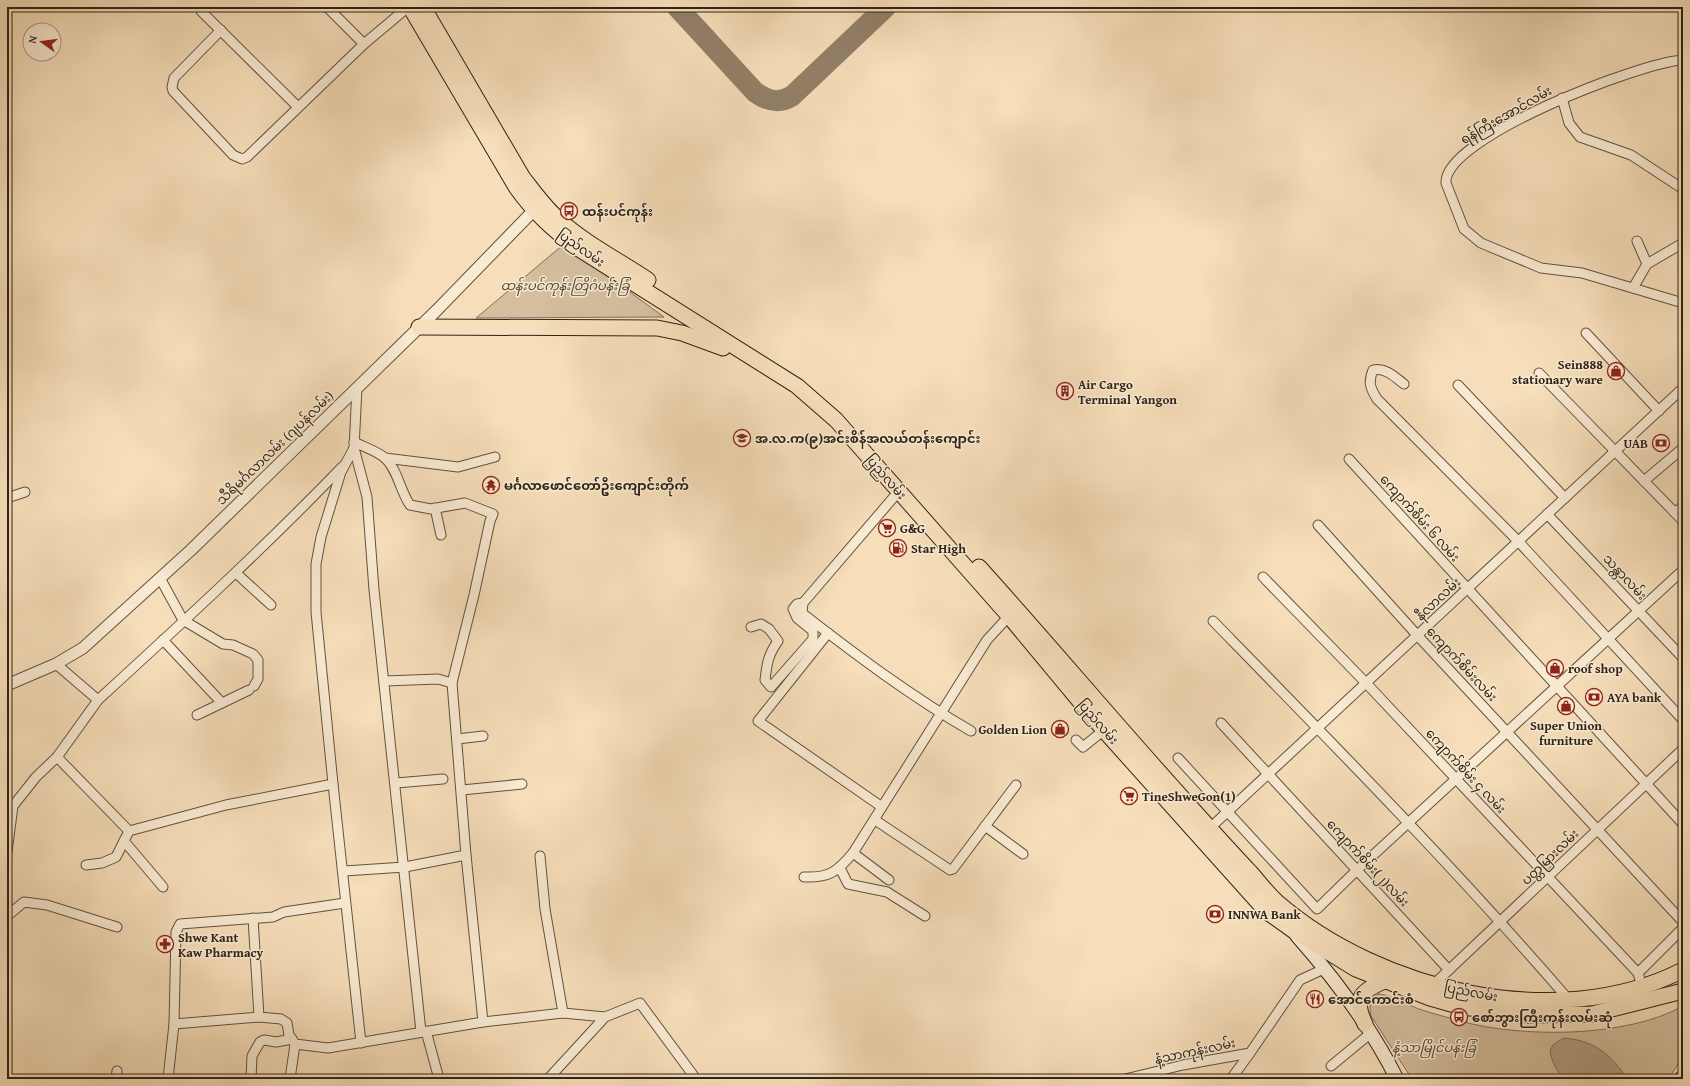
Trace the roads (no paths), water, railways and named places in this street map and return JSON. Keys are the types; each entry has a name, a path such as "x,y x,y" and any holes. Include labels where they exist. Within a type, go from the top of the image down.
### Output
{"main road":[{"name":"ပြည်လမ်း","path":"409,7 516,187 538,206 585,239 801,381 836,410 1020,612 1154,767 1276,901 1306,924 1329,958"},
{"name":"ပြည်လမ်း","path":"422,7 523,178 550,227 576,247 796,386 820,404 836,420 1009,616 1104,730 1266,911 1329,958 1356,969 1434,984 1455,991 1491,997 1526,1000 1569,1000 1590,998 1640,980 1683,970"},
{"path":"419,327 657,328 682,333 754,359"},
{"name":"ပြည်လမ်း","path":"1276,901 1294,931"},
{"path":"1329,958 1368,1028"},
{"name":"ပြည်လမ်း","path":"1386,975 1430,998 1462,1007 1528,1014 1592,1014 1683,991"},
{"path":"1386,975 1365,991 1359,1002 1359,1012 1398,1079"}],"street":[{"path":"200,7 298,107"},
{"path":"327,7 364,44"},
{"path":"221,30 174,78 172,87 173,91 233,155 242,159 247,157 364,44 409,7"},
{"name":"ရန်ကြီးအောင်လမ်း","path":"1683,60 1672,60 1619,76 1562,98 1518,120 1470,149 1448,169 1445,176 1446,183 1464,229 1481,243 1541,268 1582,273 1683,303"},
{"path":"1562,98 1569,123 1580,137 1631,155 1683,189"},
{"name":"သီရိမင်္ဂလာလမ်း (ဂျပန်လမ်း)","path":"7,685 56,664 83,648 160,578 357,388 538,206"},
{"path":"1637,241 1647,264"},
{"path":"1633,288 1647,264 1683,243"},
{"path":"1586,333 1659,411"},
{"path":"1404,384 1385,370 1373,370 1369,379 1370,389 1377,399 1518,541 1683,720"},
{"path":"1539,374 1683,521"},
{"path":"1458,385 1565,498"},
{"path":"357,388 354,445 367,497 374,590 424,1032 439,1079"},
{"name":"နီလာလမ်း","path":"1210,828 1683,388"},
{"path":"354,445 385,458 458,467 495,457"},
{"path":"354,445 331,503 316,564 316,612 333,784 344,871 345,903 361,1043"},
{"path":"1644,481 1683,448"},
{"path":"385,458 394,472 404,497 410,505 436,508 465,503 493,514 490,521 452,683 462,790 466,855 482,1022"},
{"name":"ကျောက်စိမ်း ၆ လမ်း","path":"1349,459 1683,824"},
{"path":"7,852 13,806 36,777 57,757 98,700 183,620 236,573 346,464"},
{"path":"899,491 803,603 802,613 941,714 971,731"},
{"path":"7,498 25,492"},
{"path":"1675,513 1683,506"},
{"path":"436,508 441,535"},
{"name":"သန္တာလမ်း","path":"1547,514 1683,658"},
{"name":"ကျောက်စိမ်းလမ်း","path":"1318,525 1417,635 1683,922"},
{"path":"1178,758 1317,909 1357,870 1683,570"},
{"path":"236,573 271,605"},
{"name":"ကျောက်စိမ်း ၄ လမ်း","path":"1263,577 1366,683 1456,779 1640,980"},
{"path":"160,578 183,620 223,644 232,645 253,654 258,660 258,679 251,688 197,715"},
{"path":"751,627 761,624 769,630 778,642 769,654 765,680 771,687 813,638 813,631 797,618 794,609 797,604 803,603"},
{"path":"804,877 821,878 840,868 853,853 987,640 1009,616"},
{"path":"1213,621 1318,728 1501,921 1569,1000"},
{"path":"828,633 758,721 882,807"},
{"path":"163,640 222,703"},
{"path":"56,664 98,700"},
{"path":"385,681 438,679 452,683"},
{"name":"ကျောက်စိမ်း(၂)လမ်း","path":"1221,722 1449,970"},
{"path":"1076,740 1083,747 1104,730"},
{"path":"457,739 483,736"},
{"name":"ပတ္တမြားလမ်း","path":"1434,984 1683,749"},
{"path":"57,757 129,831"},
{"path":"396,783 443,779"},
{"path":"86,865 102,863 116,857 129,831 226,805 333,784"},
{"path":"462,790 522,784"},
{"path":"875,820 950,870 953,869 1016,785"},
{"path":"985,826 1023,854"},
{"path":"124,841 163,887"},
{"path":"853,853 889,880"},
{"path":"344,871 405,867 466,855"},
{"path":"540,856 545,909 563,1013"},
{"path":"840,868 848,884 887,892 925,916"},
{"path":"7,916 24,902 48,905 117,927"},
{"path":"168,1079 174,1024 176,932 180,924 273,917 284,912 345,903"},
{"path":"253,918 259,1017"},
{"path":"1640,980 1683,928"},
{"name":"နံ့သာကုန်းလမ်း","path":"1125,1079 1182,1065 1250,1053 1300,980 1329,958"},
{"path":"548,1079 606,1018 640,1003 696,1079"},
{"path":"251,1079 252,1056 260,1042 264,1040 276,1042 294,1041 328,1048 482,1022 563,1013 606,1018"},
{"path":"174,1024 259,1017 281,1019 287,1023 294,1041 290,1079"},
{"path":"1331,1066 1368,1028"},
{"path":"1231,1079 1250,1053"}],"place":[{"name":"ထန်းပင်ကုန်း","path":"569,211"},
{"name":"Sein888 stationary ware","path":"1616,371"},
{"name":"Air Cargo Terminal Yangon","path":"1065,391"},
{"name":"အ.လ.က(၉)အင်းစိန်အလယ်တန်းကျောင်း","path":"742,438"},
{"name":"UAB","path":"1661,443"},
{"name":"မင်္ဂလာဖောင်တော်ဦးကျောင်းတိုက်","path":"491,485"},
{"name":"G&G","path":"887,528"},
{"name":"Star High","path":"898,548"},
{"name":"roof shop","path":"1555,668"},
{"name":"AYA bank","path":"1594,697"},
{"name":"Super Union furniture","path":"1566,706"},
{"name":"Golden Lion","path":"1060,729"},
{"name":"TineShweGon(1)","path":"1129,796"},
{"name":"INNWA Bank","path":"1215,914"},
{"name":"Shwe Kant Kaw Pharmacy","path":"165,944"},
{"name":"အောင်ကောင်းစံ","path":"1315,999"},
{"name":"စော်ဘွားကြီးကုန်းလမ်းဆုံ","path":"1459,1017"}],"park label":[{"name":"ထန်းပင်ကုန်းတြိဂံပန်းခြံ","path":"565,285"},
{"name":"နံ့သာမြိုင်ပန်းခြံ","path":"1434,1047"}]}
